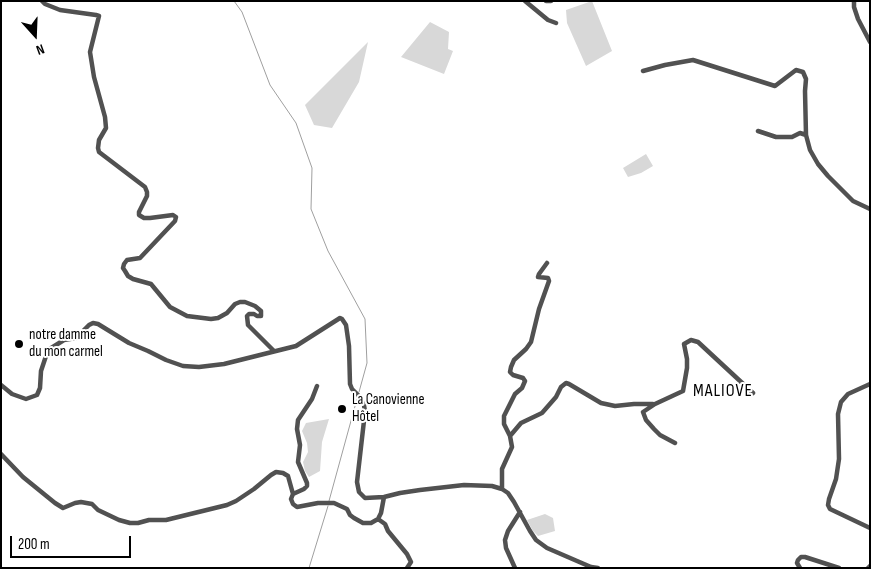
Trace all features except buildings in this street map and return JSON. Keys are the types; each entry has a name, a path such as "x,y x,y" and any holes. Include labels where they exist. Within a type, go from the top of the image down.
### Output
{"street":[{"path":"42,1 60,10 96,14 99,16 90,52 106,128 99,140 99,152 144,187 147,196 138,212 140,215 144,218 173,215 176,217 140,258 127,260 124,268 128,276 151,284 170,307 187,316 218,318 227,313 234,304 245,302 255,306 261,311 261,316 249,314 247,316 248,325 274,352"},
{"path":"525,1 548,20 556,23"},
{"path":"546,1 551,1"},
{"path":"854,1 858,19 870,42"},
{"path":"644,71 693,60 775,86 796,70 803,72 806,79 806,135 810,150 828,176 853,201 870,209"},
{"path":"758,131 776,137 792,137 800,133 806,135"},
{"path":"502,489 502,469 512,447 510,436 504,424 504,416 514,394 522,388 525,381 523,378 510,372 514,360 531,342 549,281 548,278 538,276 547,263"},
{"path":"1,385 12,394 26,399 37,395 40,388 41,370 48,350 64,340 76,338 93,323 98,324 129,343 166,360 183,366 199,367 224,364 296,346 340,318 346,326 350,346 350,384 364,405 365,412 357,482 358,488 365,498 464,485 492,486 502,489 508,493 536,540 547,548 591,567 598,568"},
{"path":"675,443 660,435 646,420 643,412 655,404 683,391 687,368 684,344 691,340 698,342 753,393"},
{"path":"510,436 521,423 542,413 550,406 561,387 566,384 570,384 601,403 615,406 655,404"},
{"path":"870,384 848,394 841,402 838,414 839,459 836,479 828,505 830,509 870,528"},
{"path":"293,494 307,486 298,462 300,445 297,428 298,420 312,399 317,386"},
{"path":"1,454 23,477 55,504 63,508 75,502 92,504 98,510 130,523 166,520 227,505 250,492 276,472 288,476 293,494 291,499 297,507 318,503 334,503 347,509 354,518 363,522 371,522 378,519 384,497"},
{"path":"515,568 506,548 506,540 508,531 520,512"},
{"path":"378,519 385,524 388,532 407,554 411,562 407,568"},
{"path":"800,568 797,563 801,557 839,568"}],"shaded area":[{"path":"592,1 612,51 586,66 567,23 566,10"},
{"path":"430,22 449,32 448,49 453,51 444,74 401,57"},
{"path":"368,42 359,82 332,128 314,125 305,105"},
{"path":"646,154 653,166 641,173 628,177 623,168"},
{"path":"329,419 322,442 320,471 309,477 303,462 308,452 307,443 302,431 306,423"},
{"path":"545,514 553,518 555,531 538,536 527,520"}],"waterway":[{"path":"234,1 242,12 270,85 296,123 312,168 311,209 328,251 365,319 367,363 359,392"},
{"path":"329,501 357,399"},
{"path":"309,568 328,506"}],"place":[{"name":"notre damme du mon carmel","path":"19,344"},
{"name":"La Canovienne Hôtel","path":"342,409"}],"district":[{"name":"MALIOVE","path":"723,391"}]}
